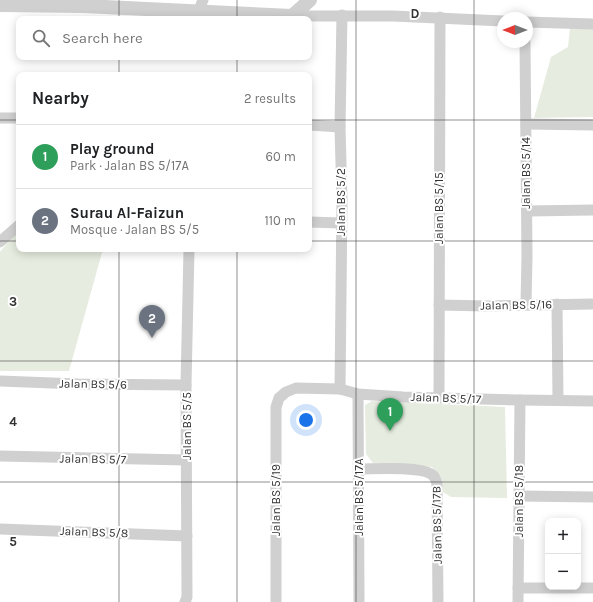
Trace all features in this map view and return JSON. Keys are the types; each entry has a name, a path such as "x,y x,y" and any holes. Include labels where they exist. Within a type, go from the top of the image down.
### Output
{"street":[{"path":"292,16 310,0"},
{"path":"0,5 85,3 201,6 292,16 342,15 440,17 497,21"},
{"name":"Jalan BS 5/2","path":"340,389 340,127 342,15"},
{"name":"Jalan BS 5/15","path":"439,398 440,17"},
{"path":"533,22 593,24"},
{"name":"Jalan BS 5/14","path":"525,48 527,211 526,304"},
{"path":"0,118 16,118"},
{"path":"526,124 593,125"},
{"path":"312,126 340,127"},
{"path":"527,211 593,210"},
{"path":"312,222 341,223"},
{"path":"0,242 16,228"},
{"name":"Jalan BS 5/5","path":"185,602 187,597 186,385 189,252"},
{"name":"Jalan BS 5/16","path":"439,305 486,306 526,304 593,304"},
{"path":"558,304 558,400"},
{"name":"Jalan BS 5/6","path":"0,381 78,384 186,385"},
{"name":"Jalan BS 5/17","path":"279,398 286,392 296,388 340,389 358,394 439,398 593,400"},
{"name":"Jalan BS 5/17A","path":"358,394 359,600"},
{"name":"Jalan BS 5/19","path":"276,602 276,407 279,398"},
{"name":"Jalan BS 5/18","path":"518,602 520,400"},
{"name":"Jalan BS 5/7","path":"0,456 186,460"},
{"name":"Jalan BS 5/17B","path":"359,469 419,471 431,474 436,480 438,602"},
{"path":"519,496 593,497"},
{"name":"Jalan BS 5/8","path":"0,529 187,536"},
{"path":"518,588 593,588"}],"shaded area":[{"path":"570,28 593,28 593,117 534,118 551,57 568,47"},
{"path":"15,234 16,252 102,252 69,371 0,371 0,252"},
{"path":"372,401 505,407 507,498 451,497 443,492 441,477 432,467 373,463 366,454 365,405"}],"place":[{"name":"Surau Al-Faizun","path":"152,338"},
{"name":"Play ground","path":"390,431"}]}
